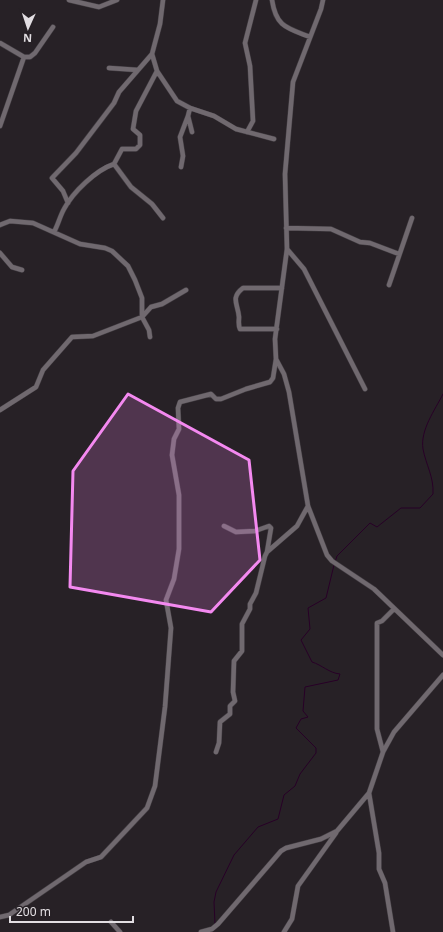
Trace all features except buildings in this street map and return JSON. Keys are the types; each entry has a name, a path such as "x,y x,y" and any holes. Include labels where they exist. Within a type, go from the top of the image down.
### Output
{"street":[{"path":"69,0 99,6 117,0"},
{"path":"68,203 62,191 52,178 76,153 114,103 119,92 152,54 160,24 163,0"},
{"path":"247,132 253,121 250,66 245,43 256,0"},
{"path":"272,0 277,20 284,27 310,37"},
{"path":"0,918 9,916 86,862 101,857 147,808 155,786 165,707 171,628 166,600 177,568 179,549 179,495 172,455 174,439 179,429 178,408 180,402 211,394 216,399 221,399 239,391 270,382 273,378 276,359 277,329 287,249 285,174 291,96 296,71 323,0"},
{"path":"0,43 24,57 30,57 36,53 52,27"},
{"path":"152,54 157,71 177,101 190,108 214,116 227,125 274,139"},
{"path":"0,126 24,57"},
{"path":"109,68 138,70"},
{"path":"54,232 64,208 97,172 114,164 122,149 132,150 136,149 140,145 140,135 133,129 134,120 157,71"},
{"path":"180,167 183,156 180,137 190,108"},
{"path":"188,116 192,132"},
{"path":"114,164 131,187 152,204 164,218"},
{"path":"389,285 412,218"},
{"path":"0,226 10,221 24,221 39,225 80,244 105,248 112,251 128,266 142,298 142,317 149,330 150,337"},
{"path":"286,228 331,229 360,242 370,243 399,254"},
{"path":"287,249 304,270 365,389"},
{"path":"0,253 12,267 22,270"},
{"path":"277,329 240,329 238,310 234,304 235,296 243,288 282,288"},
{"path":"0,410 36,387 43,370 72,338 93,336 142,317 151,306 162,304 186,290"},
{"path":"276,359 284,374 289,392 308,506 322,545 334,562 374,589 443,654"},
{"path":"267,552 297,526 308,506"},
{"path":"216,752 219,743 220,722 230,714 230,706 235,701 233,692 234,662 242,651 242,624 256,593 272,533 269,526 255,531 236,532 224,526"},
{"path":"383,752 377,729 377,623 382,621 394,609"},
{"path":"284,932 292,919 298,886 337,831 369,793 383,752 394,732 443,675"},
{"path":"369,793 380,868 385,883 393,932"},
{"path":"201,932 212,929 218,924 281,851 286,848 321,839 337,831"},
{"path":"111,922 120,932"}],"highlighted area":[{"path":"128,394 249,460 260,560 211,612 70,587 73,471"}],"waterway":[{"path":"335,562 337,556 370,523 377,527 401,508 420,508 433,494 430,471 424,455 423,442 426,427 443,394"},
{"path":"215,924 214,902 216,892 234,855 258,827 278,819 284,795 295,786 300,774 316,753 316,748 296,728 301,719 308,717 303,711 305,687 338,680 340,674 332,672 312,662 301,640 310,629 308,608 326,598 334,565"}]}
